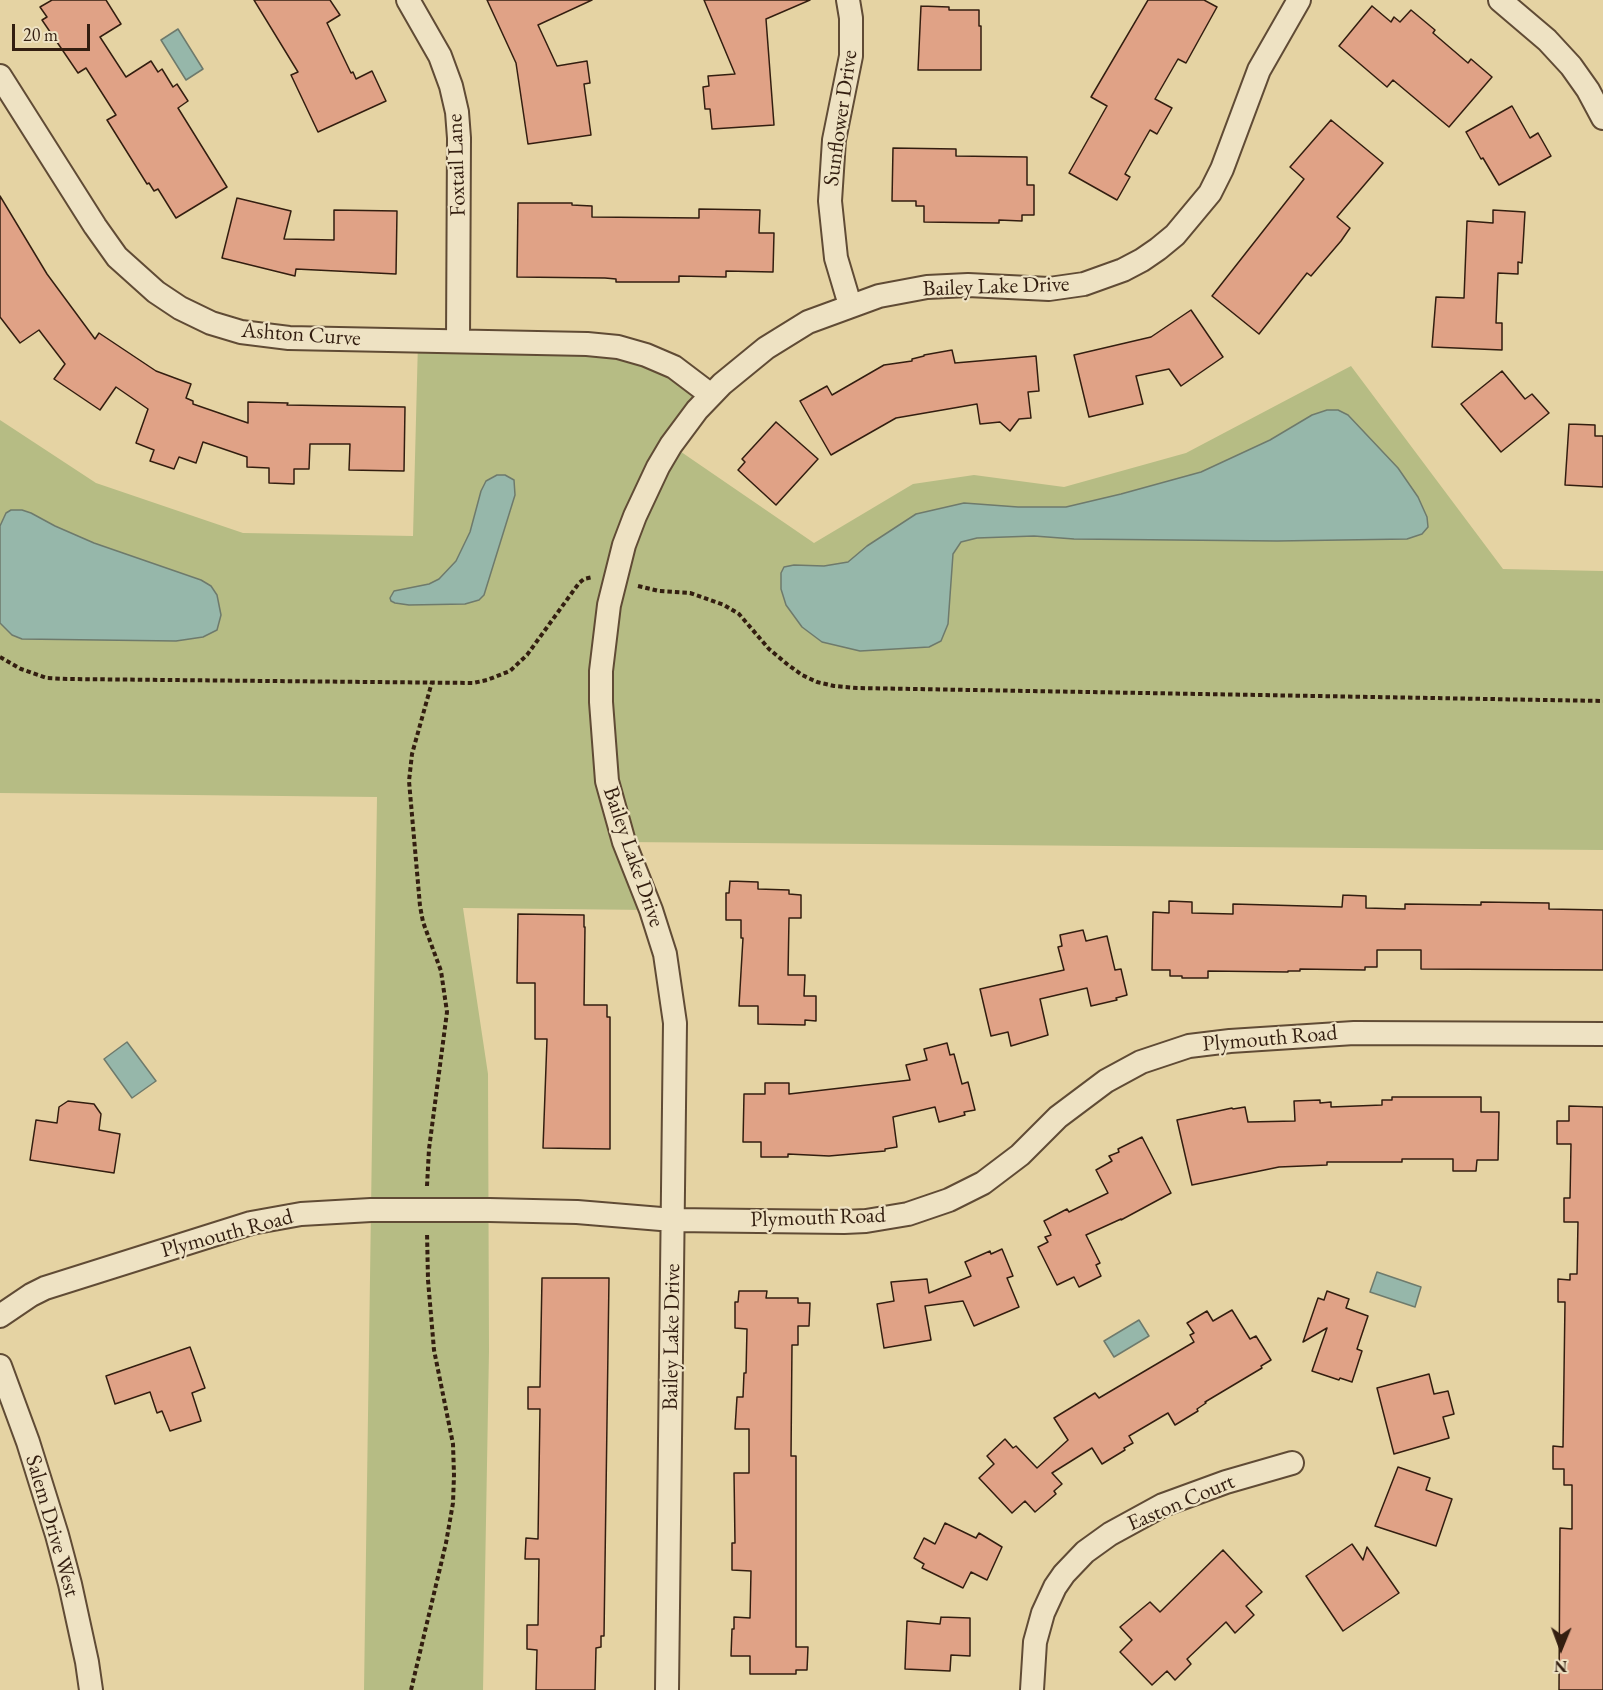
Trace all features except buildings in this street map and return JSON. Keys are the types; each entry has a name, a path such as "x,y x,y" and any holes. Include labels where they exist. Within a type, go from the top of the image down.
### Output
{"street":[{"name":"Foxtail Lane","path":"408,0 440,56 456,106 459,138 458,341"},
{"name":"Sunflower Drive","path":"848,0 851,18 851,56 834,140 830,201 836,258 850,305"},
{"name":"Bailey Lake Drive","path":"667,1690 676,1047 673,997 665,954 624,842 607,781 602,733 601,671 605,628 624,545 646,489 687,422 733,374 776,341 808,322 850,305 903,291 946,285 1037,289 1067,287 1103,278 1142,260 1175,235 1210,193 1222,169 1259,70 1299,0"},
{"path":"1500,0 1547,40 1571,66 1588,90 1603,118"},
{"name":"Ashton Curve","path":"0,76 117,257 143,282 180,308 225,328 273,337 618,347 646,355 674,367 711,395"},
{"name":"Plymouth Road","path":"0,1316 31,1294 45,1288 231,1229 276,1217 301,1214 371,1210 500,1210 577,1212 673,1220 844,1222 889,1218 930,1207 968,1192 991,1178 1020,1155 1058,1117 1106,1081 1141,1062 1189,1046 1354,1033 1603,1034"},
{"name":"Salem Drive West","path":"0,1366 57,1535 70,1584 91,1690"},
{"name":"Easton Court","path":"1032,1690 1035,1642 1043,1613 1055,1587 1085,1552 1110,1534 1163,1505 1226,1482 1292,1462"}],"path":[{"path":"0,657 29,672 47,678 473,683 510,671 527,655 579,583 586,578 596,577"},
{"path":"640,586 659,591 690,593 724,605 739,614 769,649 787,664 802,675 834,686 869,689 1603,701"}],"green space":[{"path":"418,341 603,345 711,395 671,445 814,543 913,484 974,475 1064,487 1186,453 1351,366 1503,569 1603,571 1603,850 624,842 651,910 463,908 488,1074 489,1351 483,1690 364,1690 377,797 0,793 0,420 96,483 243,533 413,536"}],"shaded area":[{"path":"178,29 203,69 186,80 161,40"},
{"path":"1327,410 1338,410 1348,415 1398,468 1418,497 1427,517 1428,527 1422,534 1407,539 1277,541 1074,539 1034,536 977,538 961,542 953,554 948,624 941,641 929,647 860,651 822,642 802,627 786,605 781,589 781,573 784,567 824,566 848,562 867,546 916,514 964,503 1018,507 1066,507 1121,494 1201,472 1270,440 1312,415"},
{"path":"497,475 505,475 514,480 515,495 484,595 479,600 465,604 409,605 391,601 390,598 394,591 429,584 439,579 456,561 470,532 481,491 486,481"},
{"path":"11,510 31,513 94,543 201,580 211,586 217,595 221,615 217,630 203,637 176,641 22,639 12,635 0,623 0,526 6,513"},
{"path":"127,1042 156,1081 132,1098 104,1059"},
{"path":"1377,1272 1421,1287 1415,1307 1370,1292"},
{"path":"1139,1320 1149,1336 1114,1357 1104,1341"}]}
